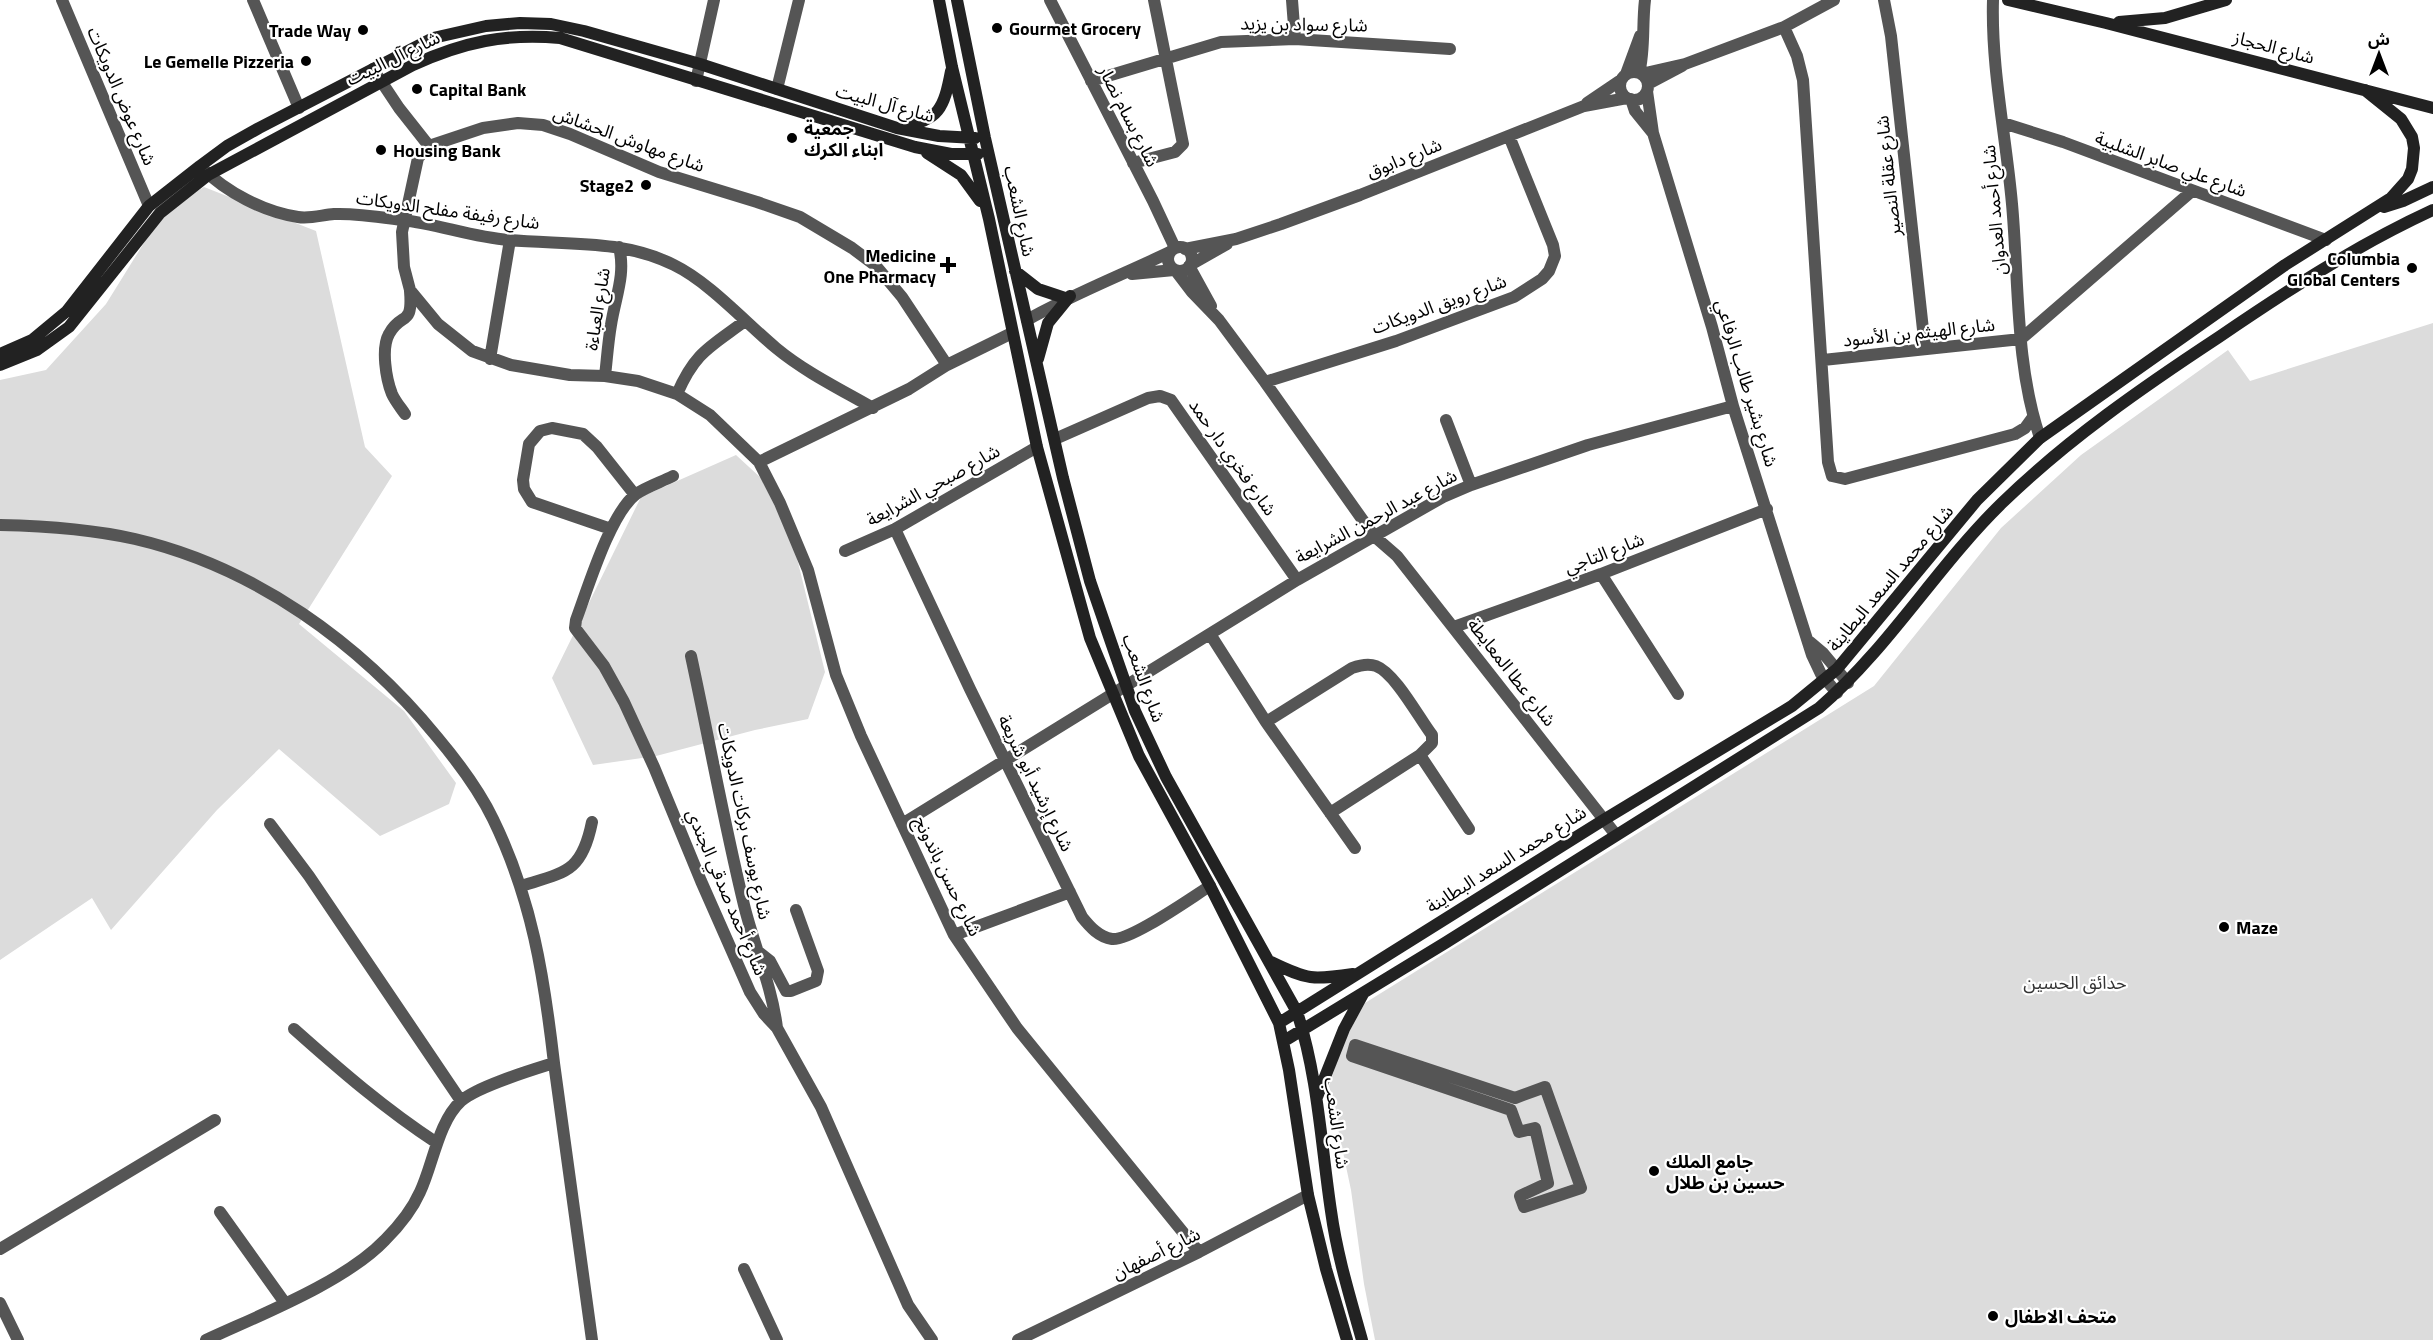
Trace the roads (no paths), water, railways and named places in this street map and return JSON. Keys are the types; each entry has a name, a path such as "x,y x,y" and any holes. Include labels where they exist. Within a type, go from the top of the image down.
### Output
{"street":[{"name":"شارع عوض الدويكات","path":"62,0 149,206"},
{"path":"253,0 299,108"},
{"path":"696,81 714,0"},
{"path":"777,89 799,0"},
{"name":"شارع الشعب","path":"939,0 968,138 989,219 1037,447 1090,638 1112,695 1148,774 1210,886 1279,1023 1284,1041 1308,1195 1326,1269 1347,1340"},
{"name":"شارع الشعب","path":"957,0 1015,271 1090,581 1138,720 1166,777 1297,1012 1317,1097 1335,1240 1362,1340"},
{"name":"شارع بسام نصار","path":"1050,0 1177,250"},
{"path":"1133,163 1175,152 1183,144 1154,0"},
{"path":"1292,0 1295,39"},
{"name":"شارع بشير طالب الرفاعي","path":"1646,0 1641,32 1642,56 1637,79 1709,316 1733,406 1815,663 1837,693"},
{"path":"1637,79 1685,64 1784,27 1834,0"},
{"name":"شارع عقلة النصير","path":"1884,0 1891,36 1924,348"},
{"name":"شارع أحمد العدوان","path":"1993,0 1992,31 2015,241 2021,339 2033,417 2040,438"},
{"name":"شارع الحجاز","path":"2008,0 2106,22 2433,108"},
{"name":"شارع الحجاز","path":"2106,22 2165,18 2226,0"},
{"name":"شارع آل البيت","path":"0,365 37,350 69,327 160,213 227,146 373,69 433,39 452,33 520,22 551,24 700,64 897,128 917,133 986,138"},
{"name":"شارع الهيثم بن الأسود","path":"1784,27 1797,56 1803,80 1817,318 1823,360 2021,339 2192,191"},
{"name":"شارع آل البيت","path":"0,354 32,340 67,311 149,206 204,170 413,65 441,52 472,42 541,36 561,38 915,147 951,154 989,153"},
{"name":"شارع سواد بن يزيد","path":"1091,81 1230,41 1295,39 1450,49"},
{"path":"897,128 920,123 936,114 946,97 952,67"},
{"path":"373,69 429,146 418,158 404,220 402,247 412,308 409,316 392,329 386,343 386,361 391,391 405,414"},
{"name":"شارع بشير طالب الرفاعي","path":"1637,79 1621,90 1653,133"},
{"name":"شارع دابوق","path":"1027,320 1068,297 1177,250 1236,239 1360,195 1584,106 1637,79 1639,99 1584,106"},
{"name":"شارع محمد السعد البطاينة","path":"1279,1023 1792,705 1826,680 1977,500 2040,438 2285,265 2379,208 2397,193 2412,169 2414,148 2408,128 2401,119 2366,90"},
{"name":"شارع مهاوش الحشاش","path":"429,146 453,136 491,126 518,123 543,125 659,171 757,201 800,217 852,248 876,266 902,297 947,365"},
{"name":"شارع علي صابر الشلبية","path":"2003,123 2063,142 2326,240"},
{"name":"شارع رويق الدويكات","path":"1265,382 1396,341 1500,303 1542,279 1554,264 1553,244 1509,136"},
{"path":"915,147 938,158 961,175 975,193 989,219"},
{"name":"شارع رفيفة مفلح الدويكات","path":"204,170 243,198 300,218 344,214 404,220 468,235 619,247 654,256 693,276 778,350 873,408"},
{"path":"2379,208 2403,201 2433,187"},
{"name":"شارع محمد السعد البطاينة","path":"1284,1041 1363,994 1819,708 1848,682 2002,503 2084,432 2158,377 2297,285 2384,234 2433,210"},
{"name":"شارع دابوق","path":"1190,266 1236,239"},
{"path":"490,358 510,240"},
{"name":"شارع العباءة","path":"605,376 611,324 623,266 619,247"},
{"path":"1218,320 1190,266 1190,254 1177,250 1168,262 1218,320 1265,382 1374,536"},
{"path":"2285,265 2297,285"},
{"path":"1175,270 1182,271 1190,266"},
{"name":"شارع دابوق","path":"1122,275 1175,270"},
{"path":"1015,271 1038,289 1068,297 1048,323 1037,363"},
{"path":"410,290 438,324 472,351 535,370 638,381 677,394 710,415 759,462 873,408 947,365 1012,333"},
{"path":"677,394 691,364 716,340 745,321"},
{"path":"1823,360 1828,462 1832,476 1839,478 1845,479 1934,457 2015,434 2025,428 2033,417"},
{"name":"شارع فخري دار حمد","path":"1055,439 1148,398 1160,396 1171,400 1297,579"},
{"name":"شارع عبد الرحمن الشرايعة","path":"902,824 1006,762 1297,579 1418,510 1471,485 1598,442 1733,406"},
{"path":"1446,420 1471,485"},
{"path":"611,529 532,502 524,489 523,480 528,444 540,431 552,428 583,434 597,447 635,495"},
{"name":"شارع صبحي الشرايعة","path":"844,551 894,529 1037,447"},
{"name":"شارع حسن باندونج","path":"759,462 780,503 808,570 842,690 873,765 954,935 1017,1028 1199,1252"},
{"name":"شارع أحمد صدقي الجندي","path":"673,476 635,495 623,509 611,529 575,628 596,653 619,693 654,767 750,992 764,1014 777,1028 825,1116 908,1305 932,1340"},
{"name":"شارع التاجي","path":"1454,627 1601,574 1767,509"},
{"path":"0,525 95,532 135,539 205,562 261,588 355,652 402,696 461,766 493,819 520,886 535,933 545,989 592,1340"},
{"name":"شارع إرشيد أبو شريعة","path":"894,529 1082,917 1096,932 1107,938 1120,939 1210,886"},
{"name":"شارع عطا المعايطة","path":"1374,536 1397,556 1616,835"},
{"path":"1601,574 1678,694"},
{"path":"1210,634 1266,722 1355,848"},
{"name":"شارع بشير طالب الرفاعي","path":"1810,642 1848,682"},
{"name":"شارع يوسف بركات الدويكات","path":"691,656 741,892 773,1002 777,1028"},
{"path":"1266,722 1352,668 1364,664 1375,665 1385,671 1432,735 1432,743 1420,755 1330,813"},
{"path":"1420,755 1469,829"},
{"path":"520,886 562,872 577,862 588,844 592,822"},
{"path":"270,824 309,876 461,1101"},
{"path":"954,935 1070,892"},
{"path":"756,950 770,961 785,990 791,991 816,981 818,971 796,910"},
{"path":"1271,962 1306,978 1318,979 1357,973"},
{"path":"1317,1097 1344,1029 1363,994"},
{"path":"294,1029 363,1089 402,1120 437,1143"},
{"path":"1355,1045 1515,1098 1545,1087 1581,1188 1524,1207 1520,1196 1548,1183 1534,1128 1519,1132 1511,1110 1352,1056 1355,1045"},
{"path":"206,1340 285,1303 343,1273 366,1258 384,1242 406,1215 420,1191 437,1143 461,1101 501,1082 555,1063"},
{"path":"0,1249 215,1120"},
{"name":"شارع أصفهان","path":"1018,1340 1199,1252 1308,1195"},
{"path":"220,1212 285,1303"},
{"path":"744,1269 777,1340"},
{"path":"0,1303 18,1340"}],"place":[{"name":"Gourmet Grocery","path":"997,28"},
{"name":"Trade Way","path":"363,30"},
{"name":"Le Gemelle Pizzeria","path":"306,61"},
{"name":"Capital Bank","path":"417,89"},
{"name":"جمعية ابناء الكرك","path":"792,138"},
{"name":"Housing Bank","path":"381,150"},
{"name":"Stage2","path":"646,185"},
{"name":"Medicine One Pharmacy","path":"948,265"},
{"name":"Columbia Global Centers","path":"2412,268"},
{"name":"Maze","path":"2224,927"},
{"name":"جامع الملك حسين بن طلال","path":"1654,1171"},
{"name":"متحف الاطفال","path":"1993,1316"}],"park label":[{"name":"حدائق الحسين","path":"2075,982"}]}
